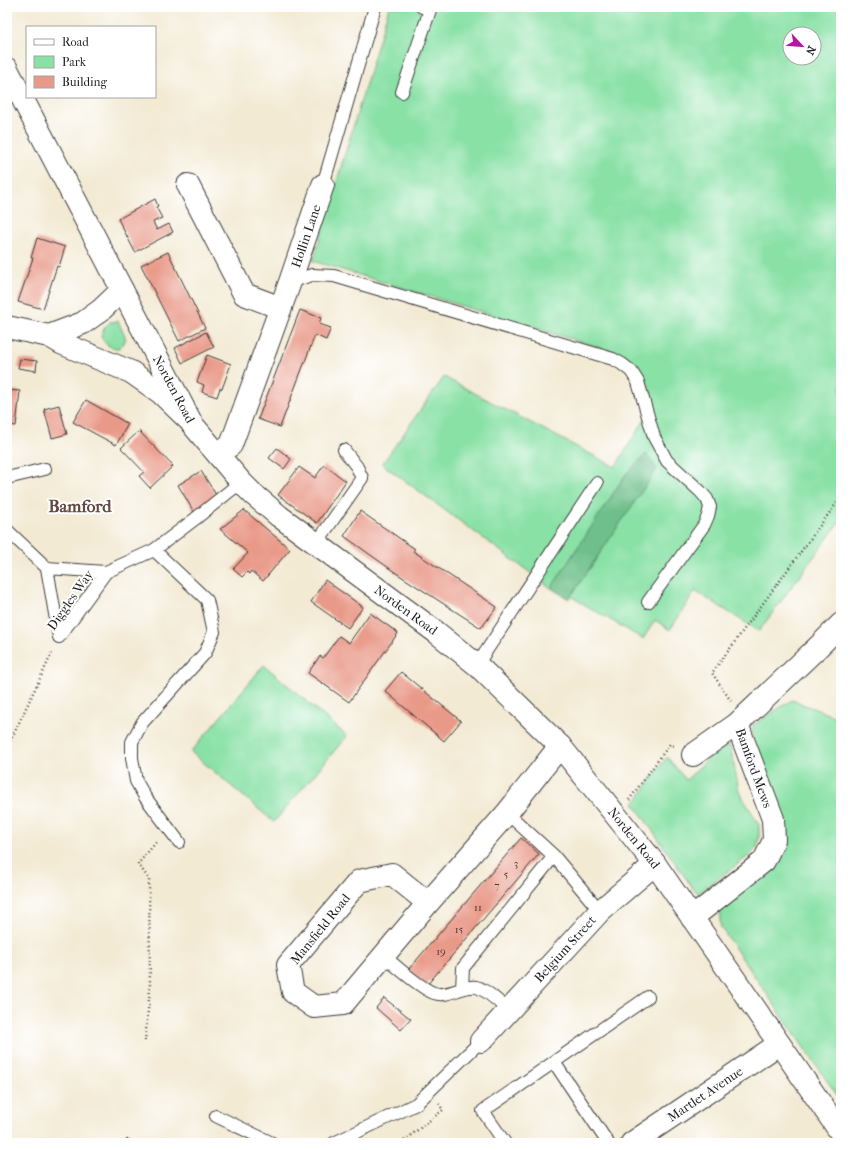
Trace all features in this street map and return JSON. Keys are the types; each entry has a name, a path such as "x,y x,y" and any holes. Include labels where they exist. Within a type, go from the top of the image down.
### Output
{"street":[{"name":"Norden Road","path":"7,69 192,424 241,482 279,516 436,632 477,665 560,746 655,864 841,1133"},
{"path":"188,185 244,294 281,308"},
{"name":"Hollin Lane","path":"218,454 231,445 281,308 323,185"},
{"path":"49,336 83,323 101,310 122,290"},
{"path":"7,327 49,336 61,343 131,372 161,393 192,424"},
{"name":"Bamford Mews","path":"692,918 764,861 774,840 773,820 740,721 841,624"},
{"path":"693,755 740,721"},
{"name":"Mansfield Road","path":"428,902 392,874 359,881 288,965 293,992 314,1007 343,1004 428,902 507,813 560,746"},
{"name":"Belgium Street","path":"480,1041 600,911 655,864"},
{"name":"Martlet Avenue","path":"632,1143 779,1044"}],"lane":[{"name":"Hollin Lane","path":"323,185 375,7"},
{"path":"402,92 430,10 422,7"},
{"path":"290,282 312,275 334,276 613,359 631,371 638,382 654,437 667,462 700,490 708,499 710,507 704,525 648,602"},
{"path":"316,544 362,478 357,467 344,450"},
{"path":"7,478 45,469"},
{"name":"Diggles Way","path":"59,637 106,572 154,550 241,482"},
{"path":"477,665 596,483"},
{"path":"7,530 47,568 59,637"},
{"path":"154,550 207,600 214,632 206,653 142,723 132,742 132,758 136,781 145,797 179,842"},
{"path":"47,568 106,572"},
{"path":"507,813 554,856 600,911"},
{"path":"462,989 463,968 554,856"},
{"path":"384,956 434,994 444,994 476,987 487,993 509,1011"},
{"path":"505,1143 483,1111 648,997"},
{"path":"334,1143 416,1104 480,1041"},
{"path":"554,1062 608,1143"},
{"path":"216,1116 272,1143"}],"path":[{"path":"740,721 712,673 841,497"},
{"name":"Diggles Way","path":"7,748 45,670 59,637"},
{"path":"614,814 633,796 670,744 693,755"},
{"path":"145,1041 150,989 149,879 138,864 168,828"}],"green space":[{"path":"389,7 841,7 841,520 759,631 695,591 670,630 655,620 643,639 553,586 551,588 382,464 444,377 615,467 655,403 643,377 624,355 313,261"},
{"path":"118,321 126,339 119,348 108,345 104,342 101,336 105,327 110,322"},
{"path":"646,454 657,469 569,599 551,588 626,474"},
{"path":"264,665 347,736 274,822 191,752"},
{"path":"792,700 841,719 841,1101 721,928 719,910 772,865 752,737 753,725"},
{"path":"730,745 739,791 759,825 757,847 750,855 699,893 694,890 634,804 667,757 686,780 713,754"}],"building":[{"path":"155,199 158,206 156,207 162,218 153,222 157,230 169,224 173,232 135,252 118,219"},
{"path":"37,238 65,247 43,309 18,302 33,258 31,258"},
{"path":"168,252 205,328 179,341 141,265"},
{"path":"300,310 321,318 319,324 331,328 326,340 315,335 280,427 258,419"},
{"path":"206,332 214,347 182,363 175,348"},
{"path":"207,355 231,364 222,389 220,388 217,397 202,392 204,385 197,382"},
{"path":"20,359 37,361 36,371 18,368"},
{"path":"7,390 20,391 16,426 7,425"},
{"path":"86,400 128,424 116,445 73,422"},
{"path":"59,405 67,434 52,438 44,409"},
{"path":"139,431 173,466 150,488 139,476 144,472 121,448"},
{"path":"277,448 291,459 284,469 269,458"},
{"path":"324,465 346,481 317,523 278,495 299,467 315,478"},
{"path":"201,471 218,498 194,512 178,485"},
{"path":"244,510 290,549 263,581 251,571 249,574 247,572 242,577 233,569 248,553 220,529"},
{"path":"360,511 415,549 413,551 497,607 481,628 396,573 344,536"},
{"path":"325,580 363,607 348,628 311,602"},
{"path":"370,613 398,633 349,702 308,673 320,656 323,658 339,636 349,643"},
{"path":"401,672 461,721 444,741 385,691"},
{"path":"521,838 539,854 426,986 408,970"},
{"path":"384,998 411,1019 401,1030 376,1008"},
{"path":"127,1139 138,1143 125,1143"}],"district":[{"name":"Bamford","path":"80,506"}]}
